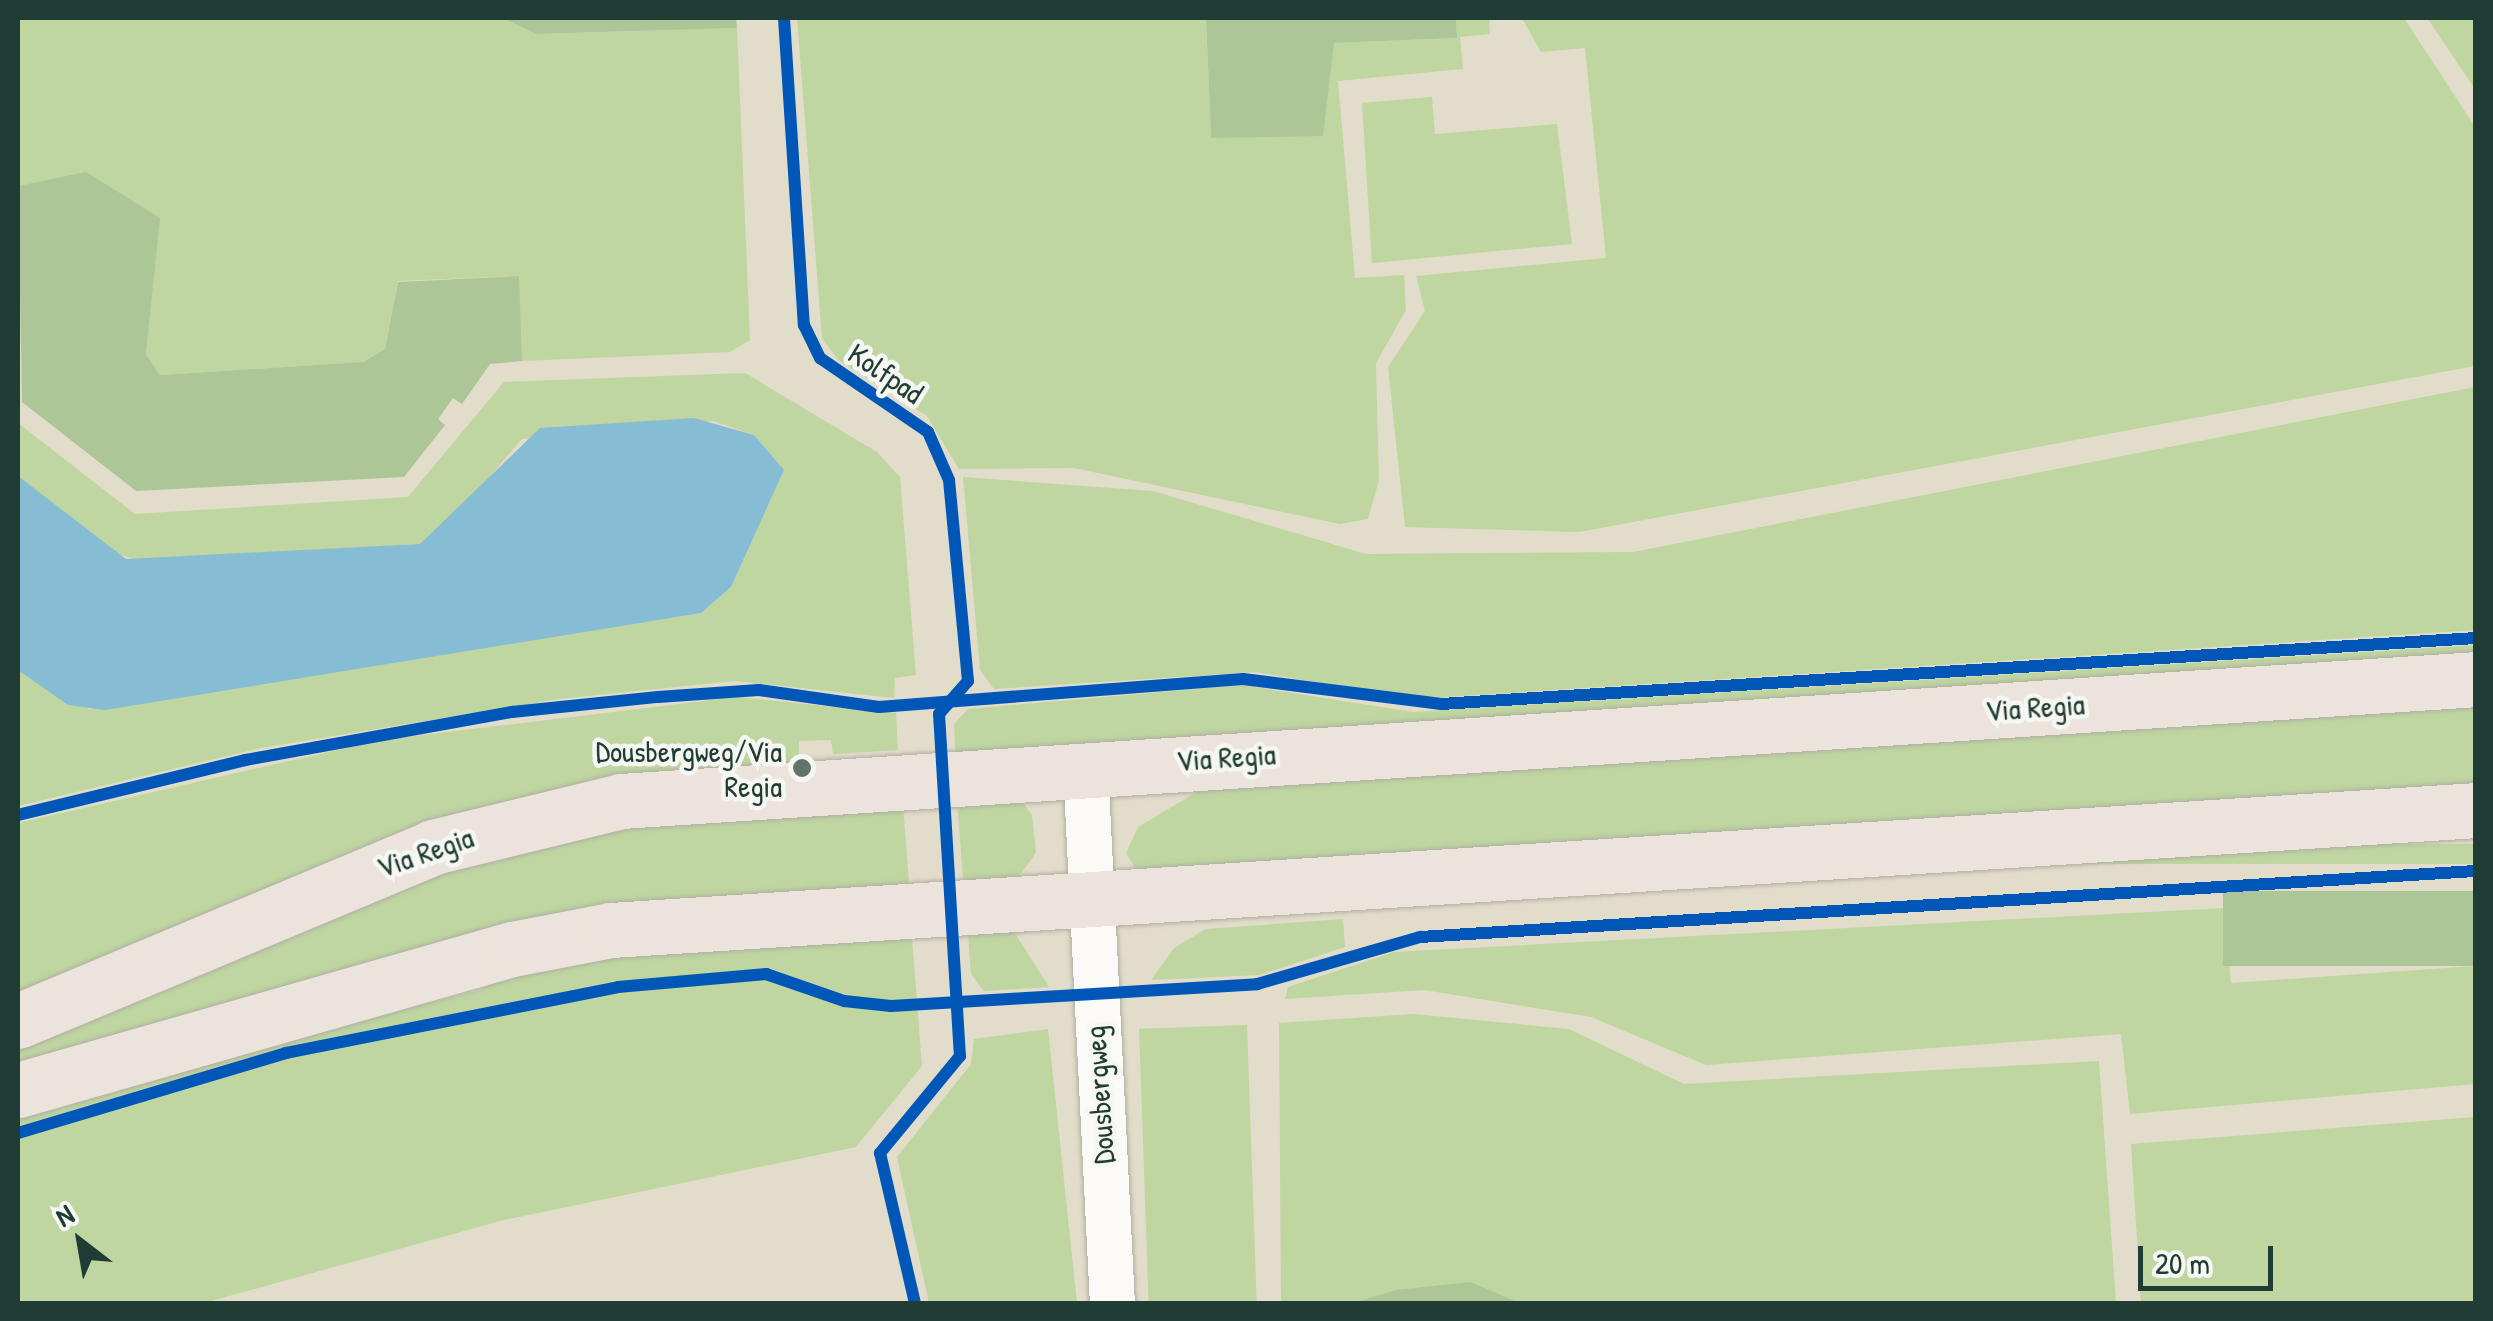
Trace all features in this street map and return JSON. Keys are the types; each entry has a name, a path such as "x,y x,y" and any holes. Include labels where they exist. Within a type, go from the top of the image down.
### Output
{"main road":[{"name":"Via Regia","path":"18,1022 318,890 537,817 740,787 2476,679"},
{"path":"18,1090 512,949 611,930 1089,896 2476,810"}],"street":[{"name":"Dousbergweg","path":"1086,766 1089,896 1112,1304"}],"green space":[{"path":"18,18 503,18 536,34 737,28 750,340 730,352 522,361 518,276 398,281 385,349 363,362 160,375 146,354 159,218 86,173 18,186"},
{"path":"503,18 736,18 737,28 536,34"},
{"path":"797,18 1206,18 1211,138 1334,43 1457,38 1456,18 1489,18 1490,34 1460,37 1463,69 1338,81 1355,278 1404,275 1406,310 1376,363 1379,480 1368,519 1340,524 1074,468 959,469 927,416 838,360 822,338"},
{"path":"1206,18 1456,18 1457,38 1334,43 1323,136 1211,138"},
{"path":"1504,18 2404,18 2475,127 2475,366 1579,532 1405,527 1388,367 1425,311 1416,276 1606,258 1585,48 1541,52 1523,20"},
{"path":"2427,18 2475,18 2475,89"},
{"path":"1432,97 1435,134 1557,124 1572,244 1372,263 1362,103"},
{"path":"86,172 160,218 146,354 160,375 363,362 385,349 398,282 519,276 522,361 490,364 462,404 453,398 438,419 445,425 404,477 136,491 22,402 18,186"},
{"path":"745,373 877,452 900,477 916,675 895,678 894,698 734,681 559,699 261,748 18,806 18,670 89,709 701,613 731,587 784,470 754,435 713,421 522,439 441,533 420,544 136,560 107,550 18,476 18,423 135,514 408,497 504,382"},
{"path":"2475,387 2475,630 1417,699 1255,672 994,689 980,670 963,477 1153,491 1366,554 1633,552"},
{"path":"2475,645 2475,664 956,759 954,724 968,709 1242,685 1413,712"},
{"path":"2475,694 2475,799 1141,878 1126,853 1138,827 1202,789"},
{"path":"737,697 896,713 898,750 833,754 831,740 799,741 799,770 682,780 18,1008 18,823 381,740"},
{"path":"956,789 1020,799 1032,815 1036,853 1013,884 964,890"},
{"path":"902,790 910,898 738,908 18,1078 18,1037 511,840"},
{"path":"1471,844 2475,844 2475,864 1471,864"},
{"path":"2223,891 2475,891 2475,966 2223,966"},
{"path":"2224,908 2231,983 2475,966 2475,1084 2130,1114 2121,1034 1706,1065 1591,1017 1424,990 1285,999 1288,987 1394,952"},
{"path":"1343,919 1345,947 1259,975 1151,980 1174,948 1206,929"},
{"path":"967,921 1014,932 1049,987 984,991 971,974"},
{"path":"911,925 922,1066 856,1147 504,1220 204,1303 18,1303 18,1107 476,991 546,960"},
{"path":"1413,1014 1569,1029 1684,1084 2099,1061 2116,1303 1519,1304 1471,1282 1353,1303 1281,1303 1279,1023"},
{"path":"1247,1025 1257,1303 1149,1304 1139,1029"},
{"path":"1048,1029 1077,1303 929,1303 897,1157 971,1064 974,1039"},
{"path":"2475,1117 2475,1303 2141,1303 2131,1144"},
{"path":"1471,1282 1519,1303 1353,1303 1396,1290"}],"water":[{"path":"694,418 754,435 784,470 731,587 701,613 105,710 68,705 18,670 18,476 126,559 420,544 540,428"}],"cycle path":[{"name":"Kolfpad","path":"784,18 804,325 820,358 928,432 949,480 968,681 939,714 960,1056 880,1153 915,1304"},
{"path":"18,815 245,760 512,712 658,697 759,690 879,707 1243,679 1441,704 2476,638"},
{"path":"18,1133 286,1053 618,987 766,974 844,1001 891,1006 1257,984 1420,937 2476,871"}],"place":[{"name":"Dousbergweg/Via Regia","path":"802,768"}]}
